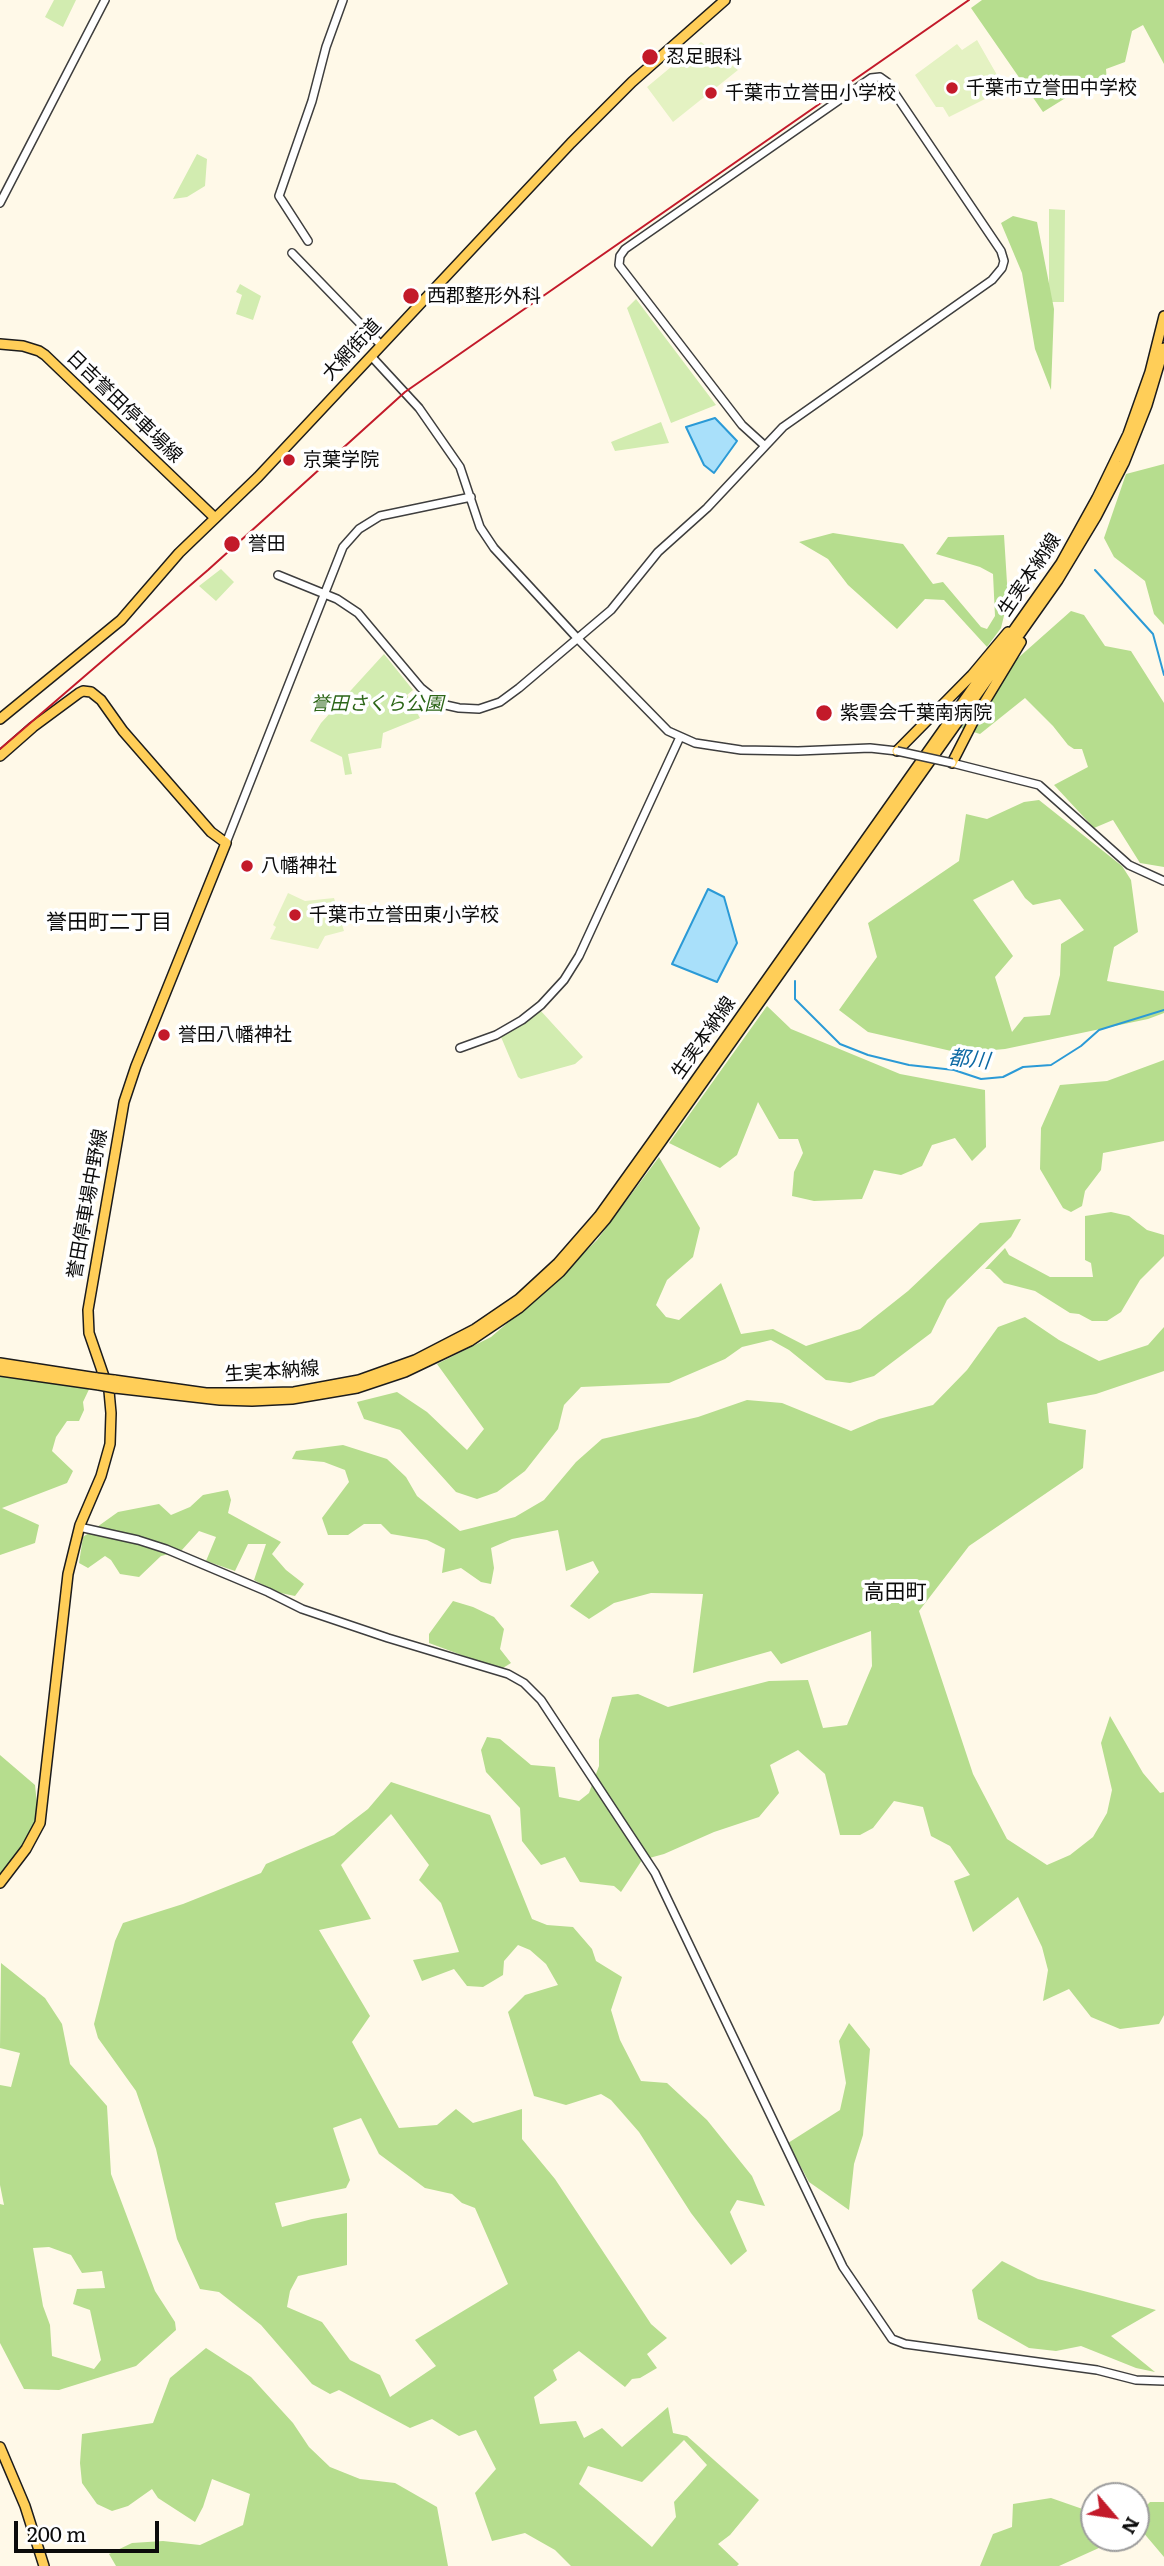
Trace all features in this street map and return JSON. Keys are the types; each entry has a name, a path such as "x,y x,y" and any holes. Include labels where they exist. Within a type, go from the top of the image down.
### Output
{"main road":[{"name":"大網街道","path":"0,719 121,620 178,553 258,477 621,92 725,0"},
{"name":"生実本納線","path":"0,1371 206,1393 274,1393 324,1387 372,1376 430,1354 489,1321 519,1299 558,1263 598,1216 1021,621 1072,544 1118,458 1140,404 1164,316"},
{"name":"日吉誉田停車場線","path":"0,344 23,345 39,351 214,517"},
{"name":"生実本納線","path":"115,1384 220,1400 252,1401 292,1399 357,1388 405,1373 453,1350 532,1298 575,1256 606,1219 1058,580 1096,517 1124,463 1147,405 1164,348"},
{"path":"952,763 975,718 1058,580"},
{"path":"897,751 972,675 1003,635 1021,621"},
{"path":"0,756 79,693 91,692 101,700 123,731 211,832 226,843"},
{"name":"誉田停車場中野線","path":"0,1883 26,1849 40,1823 68,1574 79,1527 105,1464 111,1433 109,1391 89,1333 88,1310 124,1102 226,843"},
{"name":"生実本納線","path":"0,1363 98,1382"},
{"path":"0,2447 25,2506 44,2566"}],"street":[{"path":"0,203 105,0"},
{"path":"308,241 279,196 343,0"},
{"path":"278,575 324,594 358,613 421,688 431,698 450,707 470,710 500,702 578,639 623,598 658,552 732,483 783,427 992,280 1002,268 1004,261 1001,251 887,82 880,78 871,78 625,249 620,256 619,265 742,425 764,445"},
{"path":"292,253 381,345"},
{"path":"371,356 419,408 460,467 480,527 494,548 662,725 680,737 741,750 870,748 897,751 1039,785 1129,865 1164,881"},
{"path":"226,843 343,547 365,524 390,513 471,497"},
{"path":"460,1048 496,1035 522,1020 541,1005 564,980 579,956 680,737"},
{"path":"79,1527 166,1549 302,1609 508,1674 524,1683 541,1700 655,1872 843,2267 892,2339 905,2344 1097,2370 1136,2380 1164,2381"}],"green space":[{"path":"54,0 76,0 63,27 45,17"},
{"path":"982,0 1164,0 1164,64 1143,25 1132,31 1125,62 1106,69 1108,97 1088,84 1043,112 971,8"},
{"path":"977,40 1005,89 949,117 943,107 936,107 915,75 957,44 962,50"},
{"path":"701,42 738,70 673,122 647,87"},
{"path":"197,154 207,159 205,186 187,197 173,199"},
{"path":"1049,209 1065,210 1064,302 1049,302"},
{"path":"1013,216 1037,222 1054,309 1051,390 1035,349 1022,273 1001,223"},
{"path":"240,284 261,296 253,320 236,314 242,295 236,292"},
{"path":"636,299 716,405 671,423 627,308"},
{"path":"661,422 669,443 615,451 611,442"},
{"path":"1164,464 1164,625 1154,614 1145,581 1114,557 1104,538 1126,474"},
{"path":"833,533 903,544 933,584 943,582 981,627 987,629 995,616 993,574 980,567 936,554 948,537 1004,535 1008,599 1001,628 987,647 944,600 925,599 897,629 848,585 828,559 799,542"},
{"path":"221,569 234,582 216,601 199,586"},
{"path":"1071,611 1084,615 1105,646 1131,651 1164,703 1164,867 1140,863 1113,820 1094,828 1054,785 1088,767 1082,749 1074,749 1068,745 1025,698 980,734 961,728 1018,658"},
{"name":"誉田さくら公園","path":"384,654 413,690 407,695 420,718 383,733 381,748 348,754 352,774 345,775 342,757 310,741 321,723"},
{"path":"1039,800 1122,866 1131,880 1138,932 1114,947 1107,981 1164,991 1164,1013 1148,1019 1005,1049 960,1053 868,1032 839,1010 877,957 868,923 959,861 966,814 987,819 1024,802","holes":["1013,880 1033,905 1060,899 1084,930 1061,944 1060,975 1050,1015 1024,1017 1012,1032 995,977 1013,956 973,900"]},
{"path":"288,893 305,901 334,898 344,931 325,936 318,949 270,939 276,927 273,925"},
{"path":"767,1006 791,1029 900,1074 985,1090 986,1147 972,1161 955,1138 932,1145 922,1166 901,1175 874,1170 862,1199 814,1201 792,1196 794,1172 803,1153 798,1139 779,1139 758,1102 737,1155 720,1168 669,1143"},
{"path":"540,1010 583,1057 575,1064 521,1079 501,1037"},
{"path":"1164,1060 1164,1141 1103,1153 1101,1170 1085,1191 1082,1206 1071,1212 1063,1208 1040,1169 1041,1128 1060,1085 1107,1081"},
{"path":"659,1157 700,1228 693,1257 667,1280 656,1305 666,1317 679,1320 721,1283 741,1334 773,1329 806,1346 860,1329 908,1291 980,1223 1021,1219 1011,1237 947,1300 931,1333 874,1376 850,1383 826,1380 789,1350 771,1340 742,1347 725,1359 669,1383 581,1387 564,1405 558,1429 525,1471 497,1492 477,1499 456,1492 400,1430 364,1419 357,1402 397,1392 427,1412 467,1450 484,1429 437,1364 491,1337 545,1291 597,1240"},
{"path":"1111,1212 1129,1216 1147,1230 1164,1235 1164,1256 1140,1280 1121,1312 1107,1321 1092,1321 1079,1314 1070,1313 1035,1291 1004,1283 990,1269 985,1269 1005,1248 1009,1255 1050,1277 1093,1277 1091,1263 1085,1260 1085,1216"},
{"path":"1025,1317 1059,1340 1099,1361 1148,1345 1164,1327 1164,1371 1096,1394 1047,1403 1049,1423 1086,1430 1083,1468 969,1546 919,1611 973,1774 1007,1839 1047,1865 1070,1855 1093,1837 1107,1813 1112,1790 1101,1743 1110,1716 1143,1773 1160,1793 1164,1792 1164,2015 1159,2024 1120,2029 1091,2017 1069,1989 1043,2001 1048,1970 1042,1947 1018,1897 973,1932 954,1881 970,1875 950,1846 931,1836 923,1807 894,1801 873,1828 860,1835 840,1835 825,1774 798,1750 770,1765 779,1793 759,1817 642,1860 621,1892 614,1886 580,1882 565,1857 541,1865 522,1841 520,1808 486,1772 481,1750 487,1737 500,1739 531,1765 555,1767 559,1797 579,1801 589,1793 599,1766 599,1740 612,1697 638,1694 668,1707 769,1681 808,1680 823,1728 847,1725 872,1666 871,1631 781,1664 771,1651 693,1673 703,1594 651,1593 614,1603 589,1619 570,1606 599,1572 593,1561 566,1571 558,1530 512,1539 491,1548 494,1568 491,1584 481,1582 461,1568 442,1573 445,1549 427,1540 391,1534 381,1524 364,1524 348,1535 328,1535 322,1518 349,1482 345,1470 324,1462 292,1459 296,1451 343,1445 387,1459 406,1477 417,1496 460,1531 515,1517 544,1500 576,1462 602,1439 698,1417 747,1400 782,1403 851,1431 879,1419 933,1405 967,1370 998,1327"},
{"path":"0,1374 92,1383 83,1402 84,1410 79,1421 67,1421 56,1437 52,1451 73,1471 67,1483 2,1508 39,1525 35,1543 0,1555"},
{"path":"228,1490 231,1500 228,1513 281,1542 272,1554 304,1584 295,1596 276,1592 254,1580 266,1544 248,1544 235,1571 206,1561 216,1537 199,1531 181,1551 161,1556 139,1577 120,1574 105,1556 88,1568 79,1563 83,1537 118,1512 159,1504 171,1515 190,1507 203,1495"},
{"path":"453,1601 494,1617 504,1629 500,1649 511,1663 498,1671 429,1643 429,1634"},
{"path":"0,1755 35,1785 38,1813 30,1847 13,1874 0,1875"},
{"path":"391,1782 490,1815 532,1919 547,1925 573,1927 592,1949 596,1961 622,1977 611,2010 620,2040 641,2081 667,2083 707,2120 752,2176 765,2206 737,2200 730,2212 747,2251 731,2265 691,2213 639,2132 611,2100 601,2094 566,2105 534,2096 508,2012 525,1995 558,1985 546,1964 530,1950 518,1945 504,1961 503,1975 483,1987 467,1986 454,1969 422,1981 413,1960 459,1952 441,1903 419,1880 429,1865 391,1814 341,1865 371,1919 319,1930 370,2016 352,2042 399,2128 437,2125 456,2109 473,2123 522,2109 522,2139 555,2179 651,2324 667,2338 647,2354 657,2368 640,2378 632,2379 625,2387 579,2351 553,2370 557,2380 534,2397 540,2424 576,2421 584,2438 602,2428 622,2447 668,2407 673,2433 687,2436 759,2500 730,2535 718,2544 739,2564 737,2566 571,2566 555,2550 525,2533 492,2541 475,2493 496,2469 476,2430 459,2436 432,2419 410,2428 339,2390 330,2394 312,2384 261,2325 219,2292 200,2289 177,2239 156,2149 136,2091 98,2038 94,2024 115,1941 123,1923 183,1904 261,1873 266,1864 334,1835 368,1809","holes":["361,2118 379,2154 425,2188 452,2194 462,2203 475,2208 508,2284 415,2340 436,2366 390,2397 380,2375 350,2360 322,2322 287,2307 290,2291 298,2276 347,2265 347,2213 282,2227 275,2203 346,2188 350,2180 333,2128","684,2440 707,2465 674,2502 676,2517 652,2547 579,2484 588,2466 642,2482"]},
{"path":"1,1963 45,1998 62,2024 70,2064 107,2106 111,2174 155,2291 175,2322 176,2330 136,2366 59,2390 24,2389 0,2343 0,2204 4,2205 0,2185 0,2085 11,2087 20,2053 0,2048","holes":["49,2247 71,2255 82,2273 102,2271 105,2288 77,2289 73,2304 90,2310 101,2360 94,2369 52,2356 50,2325 43,2306 33,2248"]},
{"path":"849,2023 870,2049 863,2135 854,2164 849,2210 809,2182 788,2143 840,2110 846,2083 839,2041"},
{"path":"1002,2261 1038,2279 1156,2310 1111,2336 1155,2372 1136,2368 1081,2346 1056,2351 1029,2348 978,2319 972,2290"},
{"path":"206,2348 251,2377 293,2423 309,2447 330,2467 360,2479 395,2483 437,2507 448,2566 116,2566 109,2554 132,2543 163,2541 200,2545 243,2525 250,2494 212,2479 195,2522 158,2498 152,2489 128,2506 112,2511 97,2504 82,2483 82,2434 153,2423 170,2378"},
{"path":"1051,2498 1080,2508 1080,2552 1090,2552 1059,2566 980,2566 993,2534 1012,2527 1013,2504"},
{"path":"1150,2502 1164,2502 1164,2557 1150,2540"}],"water":[{"path":"715,418 737,441 714,473 704,465 686,427"},
{"path":"708,889 724,897 737,943 717,982 672,964"}],"waterway":[{"path":"1095,570 1153,634 1164,675"},
{"name":"都川","path":"795,981 795,999 840,1044 868,1055 909,1065 954,1070 981,1079 1003,1077 1023,1067 1051,1065 1081,1046 1099,1030 1164,1010"}],"railway":[{"path":"0,749 208,570 405,392 969,0"}],"place":[{"name":"忍足眼科","path":"650,57"},
{"name":"千葉市立誉田中学校","path":"952,88"},
{"name":"千葉市立誉田小学校","path":"711,93"},
{"name":"西郡整形外科","path":"411,296"},
{"name":"京葉学院","path":"289,460"},
{"name":"誉田","path":"232,544"},
{"name":"紫雲会千葉南病院","path":"824,713"},
{"name":"八幡神社","path":"247,866"},
{"name":"千葉市立誉田東小学校","path":"295,915"},
{"name":"誉田八幡神社","path":"164,1035"}],"district":[{"name":"誉田町二丁目","path":"109,923"},
{"name":"高田町","path":"895,1593"}]}
